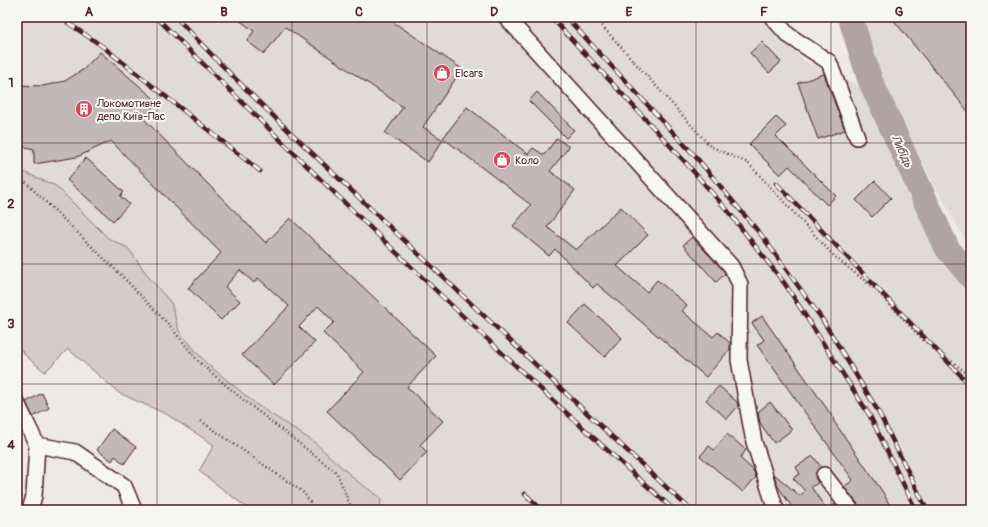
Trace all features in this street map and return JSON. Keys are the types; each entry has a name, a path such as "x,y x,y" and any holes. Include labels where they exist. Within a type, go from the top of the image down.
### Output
{"street":[{"path":"506,17 731,266 740,284 739,360 754,442 776,510"},
{"path":"772,17 788,35 829,62 857,137"},
{"path":"17,403 37,445 34,496 30,510"},
{"path":"37,445 75,452 124,486 134,510"},
{"path":"824,475 851,510"}],"path":[{"path":"594,17 710,146 748,163 834,256 877,291 923,340 971,376"},
{"path":"17,174 122,274 170,326 199,362 241,398 337,473 352,510"},
{"path":"200,421 304,493 315,510"}],"shaded area":[{"path":"17,17 761,17 804,61 861,87 924,220 956,275 971,292 971,510 380,510 381,498 357,481 314,442 257,405 205,362 179,331 171,303 148,276 128,248 108,238 56,186 17,169"},
{"path":"862,17 971,17 971,250 880,86"},
{"path":"17,169 56,186 108,238 128,248 148,276 171,303 179,331 205,362 257,405 314,442 357,481 381,498 380,510 250,510 199,471 214,445 166,414 119,393 68,349 45,372 27,357 17,345"}],"building":[{"path":"235,17 386,17 462,69 423,127 443,140 428,162 385,133 403,107 285,27 264,54 247,41 254,31"},
{"path":"891,17 971,17 971,115"},
{"path":"762,42 781,62 769,73 750,53"},
{"path":"100,52 158,102 143,118 266,243 290,218 436,356 407,387 443,421 420,445 427,452 400,480 327,411 364,372 323,333 334,322 318,306 299,327 315,342 274,385 242,355 289,306 258,278 254,283 240,270 225,287 240,301 221,320 188,288 221,253 111,141 77,157 34,164 34,149 17,145 17,85 43,86 65,81 84,69"},
{"path":"824,74 845,130 818,139 798,83"},
{"path":"537,92 574,130 566,138 529,101"},
{"path":"467,107 528,154 533,148 544,155 557,138 569,147 550,171 575,190 547,227 576,250 621,207 648,235 617,266 647,292 657,280 687,305 682,311 713,337 718,332 730,343 730,349 706,377 597,284 593,288 555,249 549,256 513,226 531,205 443,138"},
{"path":"776,117 786,126 776,136 836,196 827,205 789,166 780,175 749,144"},
{"path":"86,158 124,192 120,196 129,204 113,221 67,180"},
{"path":"875,181 891,198 872,217 856,200"},
{"path":"692,237 724,271 725,274 716,282 683,245"},
{"path":"585,304 622,338 605,357 568,323"},
{"path":"762,316 834,419 833,420 884,494 892,510 860,510 858,504 844,487 853,480 757,345 764,340 752,323"},
{"path":"719,386 737,402 738,406 727,419 706,400"},
{"path":"42,393 49,408 33,417 26,402"},
{"path":"770,402 792,430 774,443 760,423 758,412"},
{"path":"112,429 136,447 124,464 115,456 112,461 97,450"},
{"path":"727,434 746,450 740,458 753,470 756,477 743,492 700,456 709,446 714,450"},
{"path":"813,456 821,467 816,472 815,477 818,483 811,487 827,510 794,510 777,485 774,474 800,496 805,491 793,478 800,474 796,467"},
{"path":"835,504 840,510 827,510"}],"waterway":[{"name":"Либідь","path":"850,17 870,80 947,248 971,277"}],"railway":[{"path":"156,17 283,143 476,329 674,510"},
{"path":"176,17 282,124 691,510"},
{"path":"551,17 686,163 727,210 785,284 870,416 916,510"},
{"path":"566,17 695,156 762,236 822,319 878,411 927,510"},
{"path":"68,23 102,46 260,171"},
{"path":"776,183 971,386"},
{"path":"525,494 542,510"}],"place":[{"name":"Elcars","path":"442,73"},
{"name":"Локомотивне депо Київ-Пас","path":"84,109"},
{"name":"Коло","path":"502,160"}]}
